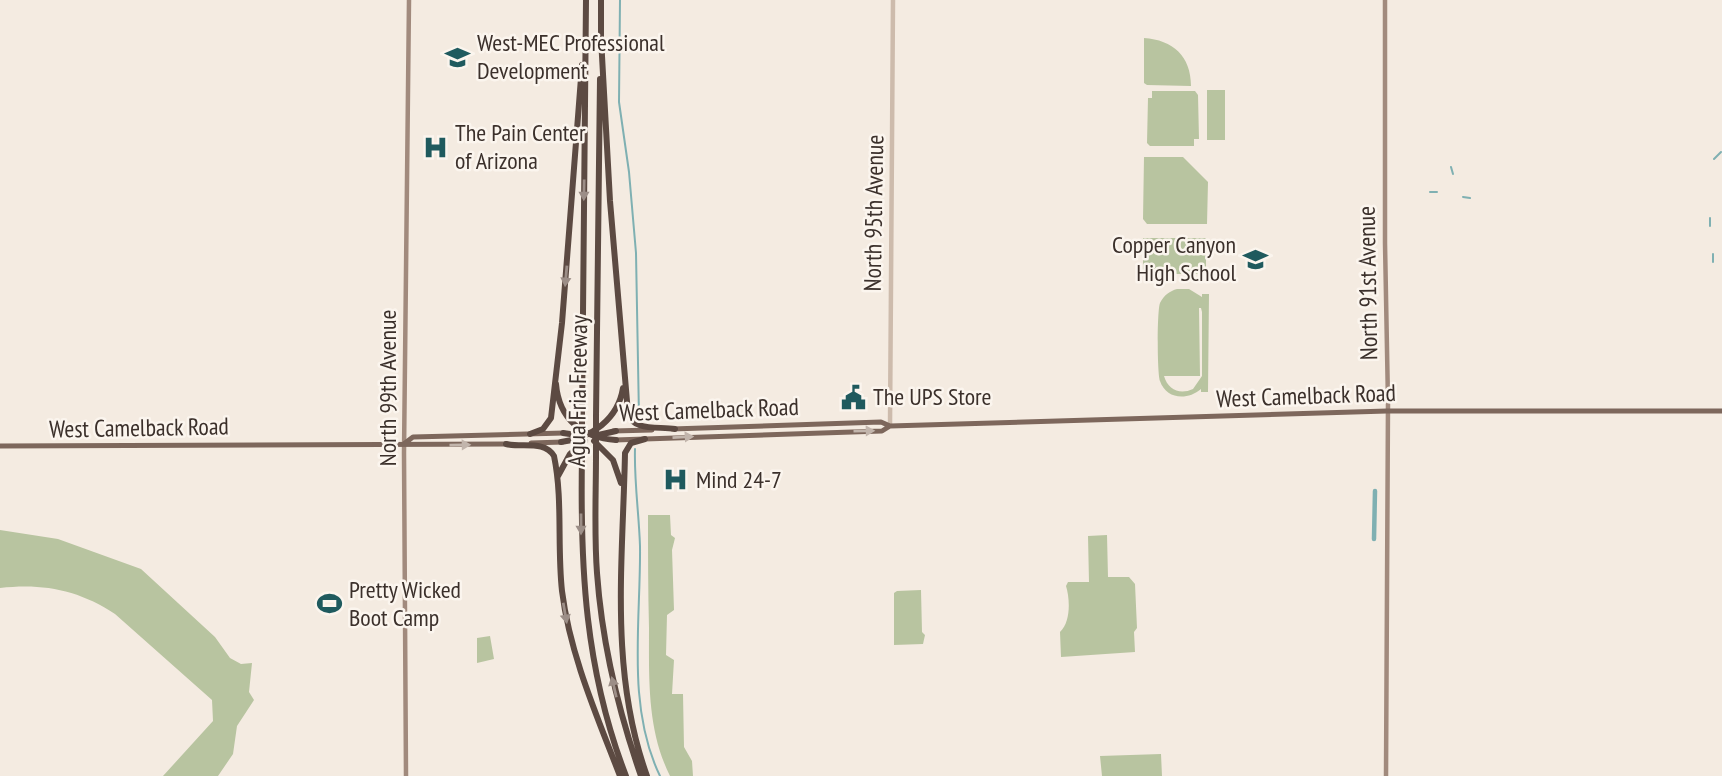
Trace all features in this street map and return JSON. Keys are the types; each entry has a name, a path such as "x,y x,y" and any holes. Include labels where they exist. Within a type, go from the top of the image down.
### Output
{"highway":[{"name":"Agua Fria Freeway","path":"586,0 581,553 588,630 605,713 626,776"},
{"name":"Agua Fria Freeway","path":"601,0 596,559 603,631 619,706 641,776"},
{"path":"530,434 543,429 550,422 562,323 580,73 585,38"},
{"path":"601,38 624,376 630,421 640,426 675,429"},
{"path":"556,484 561,466 570,454 606,421 617,407 624,376"},
{"path":"555,379 563,410 613,460 623,489"},
{"path":"561,442 616,431"},
{"path":"563,433 617,440"},
{"path":"645,439 634,442 626,449 621,549 623,667 633,731 647,776"},
{"path":"506,444 548,448 555,460 561,578 569,629 620,776"}],"main road":[{"name":"North 99th Avenue","path":"405,776 404,443 409,0"},
{"name":"North 91st Avenue","path":"1385,0 1386,776"},
{"name":"West Camelback Road","path":"616,431 881,422 890,426 1387,411 1722,411"},
{"path":"705,436 722,432 757,431 766,426 772,430 805,433"},
{"name":"West Camelback Road","path":"617,440 882,431 890,426"},
{"name":"West Camelback Road","path":"404,443 413,437 563,433"},
{"name":"West Camelback Road","path":"0,446 404,443 414,446 561,442"}],"street":[{"name":"North 95th Avenue","path":"890,426 893,0"}],"green space":[{"path":"1144,38 1172,46 1184,58 1191,86 1144,83"},
{"path":"1207,90 1225,90 1225,140 1207,140"},
{"path":"1152,91 1195,91 1198,95 1199,139 1194,139 1194,146 1150,146 1147,143 1148,98 1152,98"},
{"path":"1144,157 1183,157 1208,182 1207,224 1147,224 1143,219"},
{"path":"1143,238 1206,238 1206,274 1143,274"},
{"path":"1177,289 1189,289 1202,297 1202,294 1209,294 1208,392 1201,392 1201,389 1190,395 1172,395 1160,381 1159,308 1163,298","holes":["1201,308 1202,376 1193,389 1179,391 1168,385 1164,376 1200,376"]},
{"path":"648,515 670,515 671,535 675,538 672,550 674,610 667,615 666,655 674,660 672,694 683,694 684,747 692,761 693,776 670,776 662,759 653,722 649,666"},
{"path":"0,530 58,539 141,569 215,637 230,658 241,664 252,663 249,692 254,700 237,726 233,754 218,776 163,776 213,721 212,700 115,614 88,599 46,588 0,588"},
{"path":"1107,535 1108,577 1129,577 1135,584 1135,652 1061,657 1060,632 1064,628 1069,610 1066,586 1068,582 1089,582 1088,536"},
{"path":"921,590 922,632 925,635 923,644 894,645 894,593"},
{"path":"490,636 494,659 477,663 477,638"},
{"path":"1161,754 1162,776 1102,776 1100,756"}],"waterway":[{"path":"620,0 619,102 629,172 636,253 639,417"},
{"path":"1714,159 1721,152"},
{"path":"1451,167 1453,174"},
{"path":"1430,192 1437,192"},
{"path":"1463,197 1470,198"},
{"path":"1710,218 1710,226"},
{"path":"1713,254 1713,262"},
{"path":"635,449 640,546 639,692 649,749 660,776"},
{"path":"1374,539 1375,491"}],"place":[{"name":"West-MEC Professional Development","path":"457,57"},
{"name":"The Pain Center of Arizona","path":"435,147"},
{"name":"Copper Canyon High School","path":"1256,259"},
{"name":"The UPS Store","path":"853,397"},
{"name":"Mind 24-7","path":"676,480"},
{"name":"Pretty Wicked Boot Camp","path":"329,604"}]}
